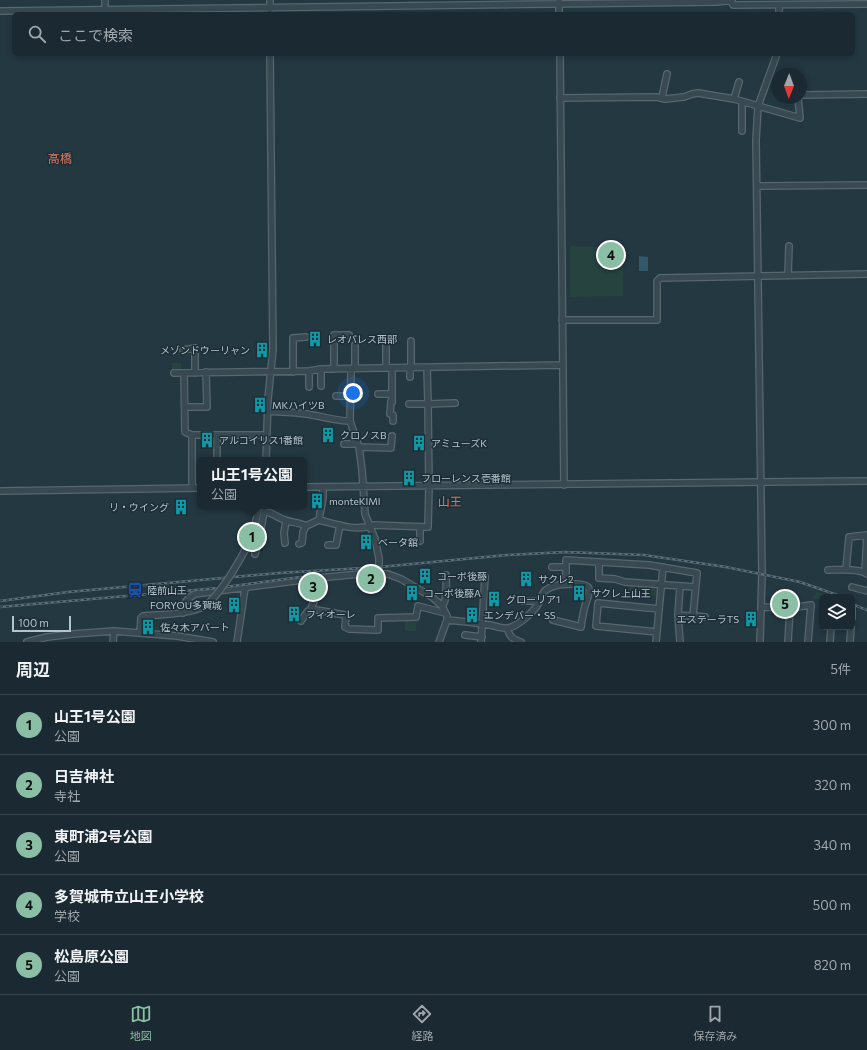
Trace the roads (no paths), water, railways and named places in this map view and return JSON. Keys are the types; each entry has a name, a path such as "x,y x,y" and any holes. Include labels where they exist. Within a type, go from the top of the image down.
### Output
{"street":[{"path":"105,0 105,9"},
{"path":"270,0 270,11"},
{"path":"0,11 105,9 270,11 559,2 717,2 732,0 733,6 779,5 812,2 867,4"},
{"path":"779,5 779,12"},
{"path":"266,457 267,411 273,341 270,56"},
{"path":"560,56 564,484"},
{"path":"760,642 762,606 756,140 758,106 776,56"},
{"path":"662,97 667,74"},
{"path":"734,100 739,82"},
{"path":"560,98 662,97 665,99 684,97 698,93 734,100 800,118 799,104"},
{"path":"807,95 867,94"},
{"path":"742,102 742,131"},
{"path":"757,186 867,185"},
{"path":"788,246 788,275"},
{"path":"562,320 657,320 657,281 660,278 867,274"},
{"path":"334,369 334,335 349,335"},
{"path":"293,372 293,338 306,338"},
{"path":"386,339 392,394 390,414 393,414 393,421"},
{"path":"410,377 411,341"},
{"path":"355,344 350,421 358,446 362,470 365,514 375,538 379,558 379,573"},
{"path":"183,350 195,348 195,372"},
{"path":"174,373 293,372 334,369 562,365"},
{"path":"299,544 302,542 303,532 306,526 319,520 347,527 373,525 426,528 428,526 429,486 427,368"},
{"path":"321,370 321,386"},
{"path":"309,371 309,387"},
{"path":"185,407 206,407 206,372"},
{"path":"184,373 185,432 192,435 266,435"},
{"path":"378,394 392,394"},
{"path":"336,396 351,396"},
{"path":"409,404 455,403"},
{"path":"267,411 298,413 342,421 350,421"},
{"path":"192,435 192,488"},
{"path":"217,435 217,457"},
{"path":"344,444 391,448 392,436"},
{"path":"307,487 867,481"},
{"path":"319,520 323,497 323,487"},
{"path":"0,491 197,488"},
{"path":"140,632 141,618 143,616 183,613 194,611 206,606 218,593 247,547 254,530 258,509"},
{"path":"255,554 265,509"},
{"path":"267,509 284,520 300,523 306,526"},
{"path":"285,543 284,533 286,520"},
{"path":"328,545 336,545 340,525"},
{"path":"420,528 420,541"},
{"path":"828,570 846,570 866,573 867,535 849,537 846,570"},
{"path":"566,584 566,560 663,567 697,573 693,616"},
{"path":"599,562 599,578 616,579 625,582 695,587"},
{"path":"552,567 566,567"},
{"path":"656,642 663,567"},
{"path":"183,613 184,604 188,598 195,594 318,578 379,573 401,579 432,597 442,606 447,620 439,642"},
{"path":"442,606 446,599 446,575"},
{"path":"465,635 482,640 485,577"},
{"path":"302,621 307,612 311,609 318,590 318,578"},
{"path":"447,620 507,628 522,620 537,606 544,591 554,586 566,584 582,584 588,586 590,590 585,604 581,627 553,620"},
{"path":"680,586 678,615 680,642"},
{"path":"852,587 867,591"},
{"path":"237,642 245,588"},
{"path":"523,601 540,601"},
{"path":"657,632 596,626 598,603 659,609"},
{"path":"762,606 790,608 811,605 808,642"},
{"path":"311,609 345,615 345,627 349,629 378,630 378,618 416,617 418,606 445,613"},
{"path":"788,642 790,608"},
{"path":"678,615 705,617"},
{"path":"507,628 510,637 521,642"},
{"path":"830,642 831,630"},
{"path":"850,642 851,630"},
{"path":"113,642 114,631"},
{"path":"27,642 47,637 114,631 177,636 213,642"}],"water":[{"path":"639,256 648,257 648,271 639,271"}],"railway":[{"path":"0,601 68,592 279,573 380,567 507,555 565,552 644,555 726,567 800,582 834,594"},
{"path":"0,607 218,588 301,577"},
{"path":"855,605 867,610"}],"place":[{"name":"多賀城市立山王小学校","path":"611,255"},
{"name":"レオパレス西部","path":"315,339"},
{"name":"メゾンドウーリャン","path":"262,350"},
{"name":"MKハイツB","path":"260,405"},
{"name":"クロノスB","path":"328,435"},
{"name":"アルコイリス1番館","path":"207,440"},
{"name":"アミューズK","path":"419,443"},
{"name":"フローレンス壱番館","path":"409,478"},
{"name":"monteKIMI","path":"317,501"},
{"name":"リ・ウイング","path":"181,507"},
{"name":"山王1号公園","path":"252,537"},
{"name":"ベータ舘","path":"366,542"},
{"name":"コーポ後藤","path":"425,576"},
{"name":"日吉神社","path":"371,579"},
{"name":"サクレ2","path":"526,579"},
{"name":"東町浦2号公園","path":"313,587"},
{"name":"陸前山王","path":"135,590"},
{"name":"コーポ後藤A","path":"412,593"},
{"name":"サクレ上山王","path":"579,593"},
{"name":"グローリア1","path":"494,599"},
{"name":"松島原公園","path":"785,604"},
{"name":"FORYOU多賀城","path":"234,605"},
{"name":"フィオーレ","path":"294,614"},
{"name":"エンデバー・SS","path":"472,615"},
{"name":"エステーラTS","path":"751,619"},
{"name":"佐々木アパート","path":"148,627"}],"district":[{"name":"高橋","path":"60,158"},
{"name":"山王","path":"450,501"}]}
